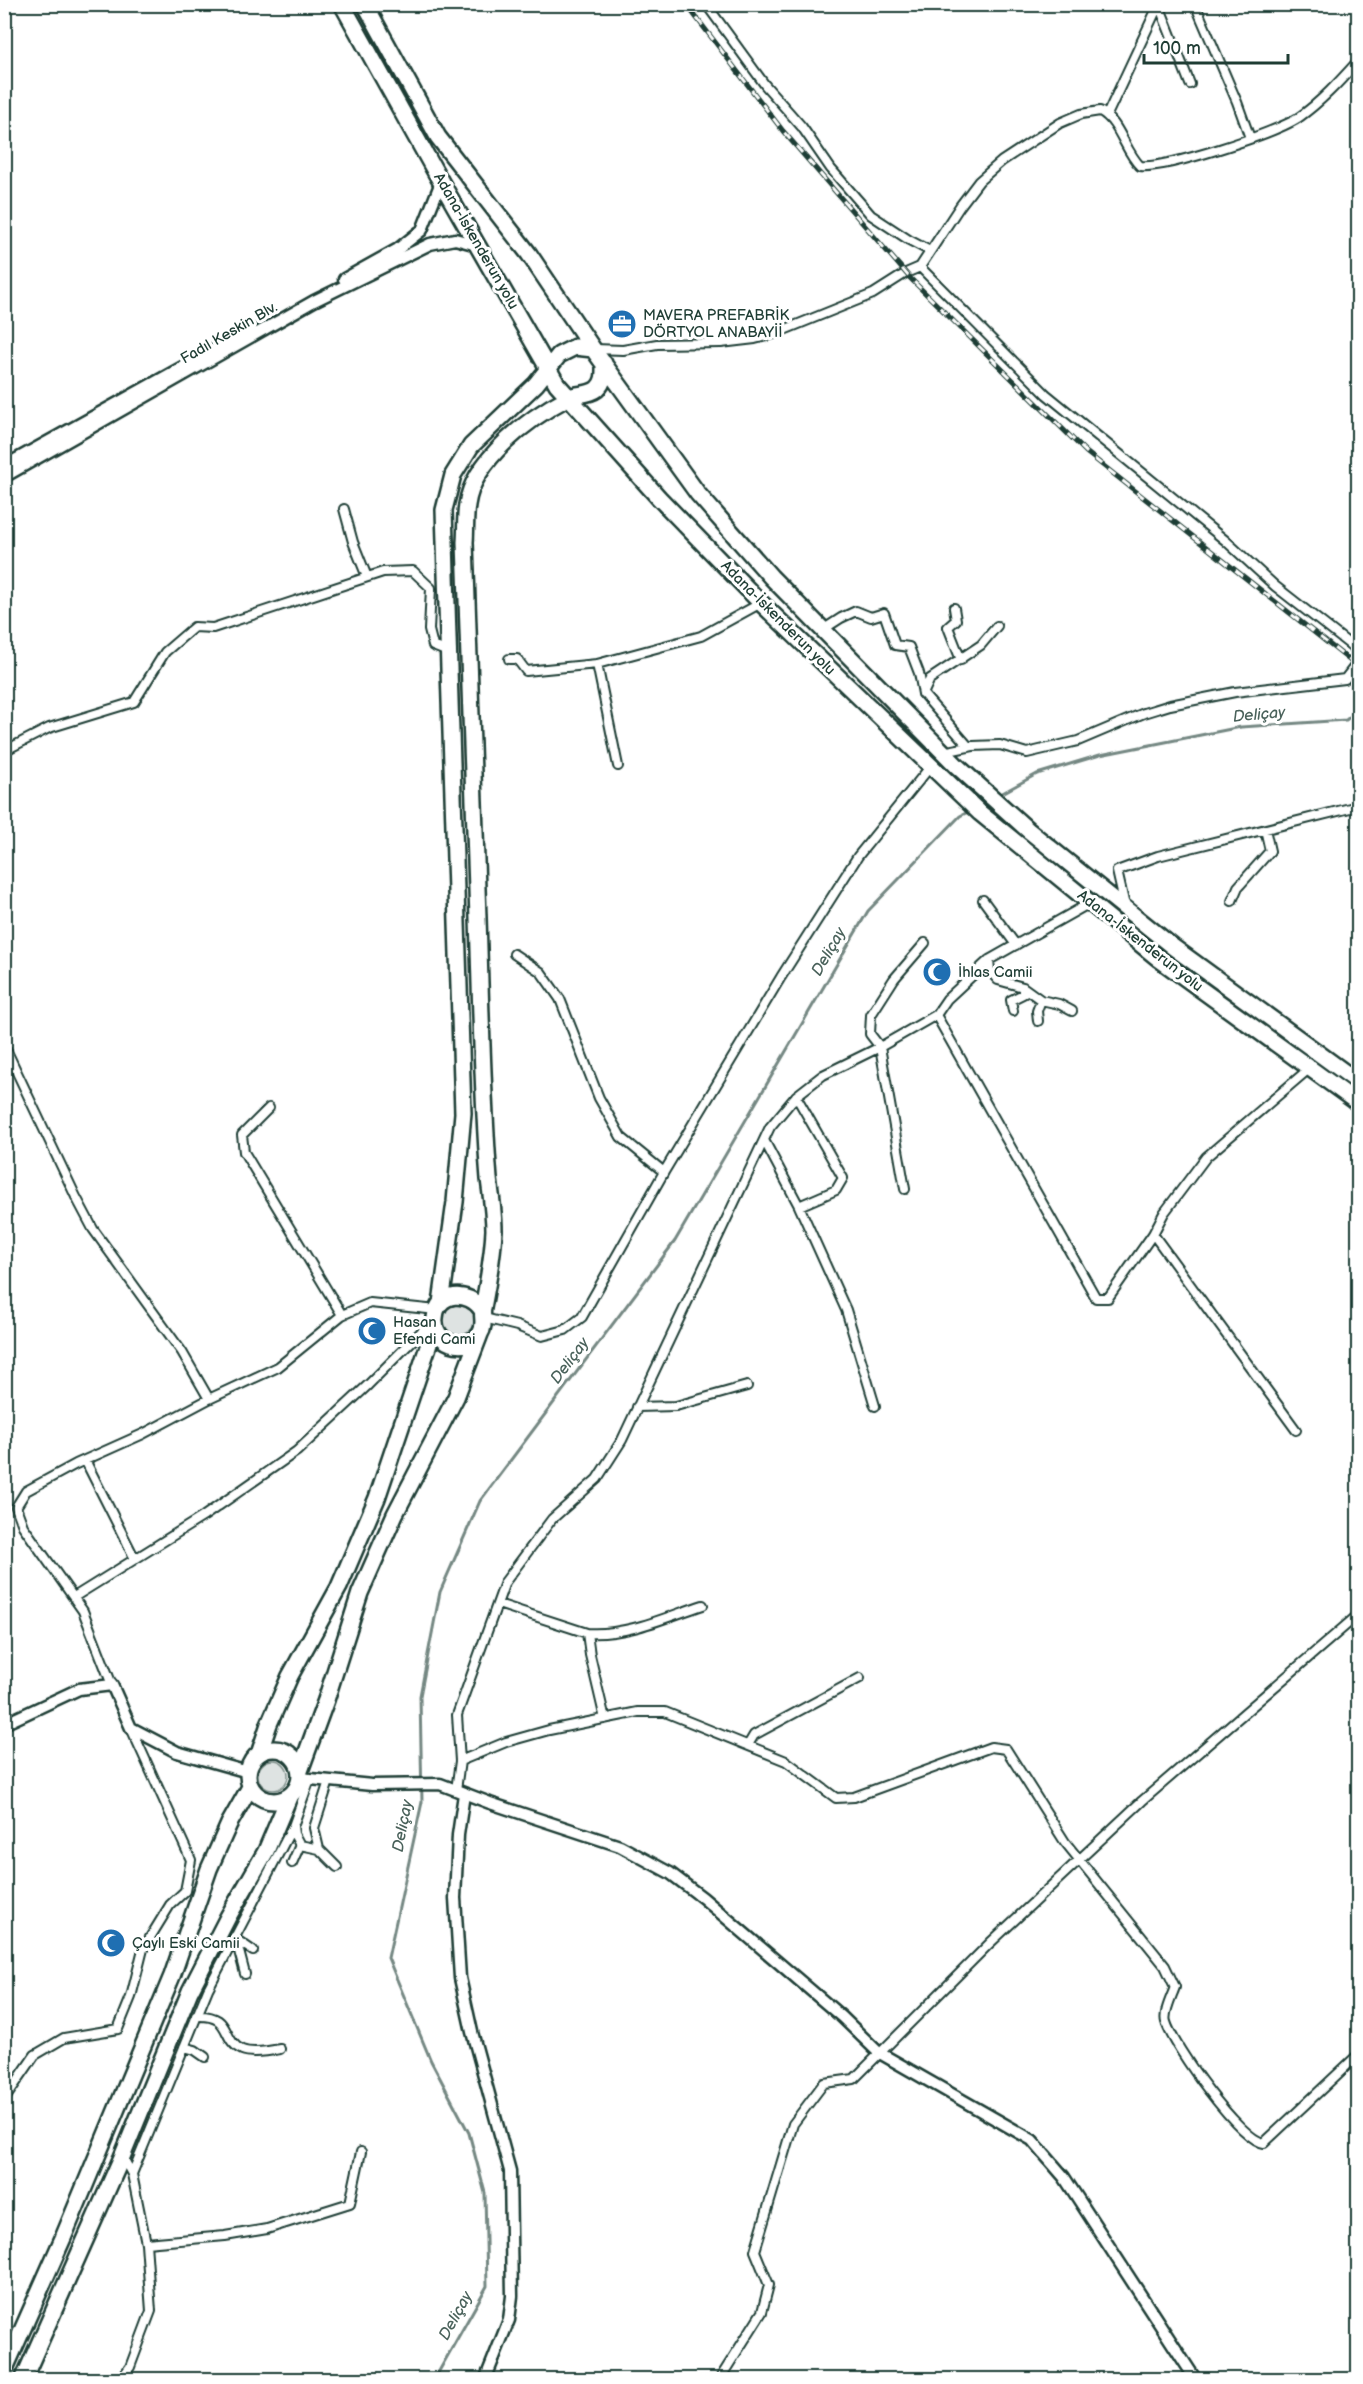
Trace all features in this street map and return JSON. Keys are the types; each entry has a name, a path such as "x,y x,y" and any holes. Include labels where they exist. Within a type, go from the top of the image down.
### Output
{"highway":[{"name":"Adana-İskenderun yolu","path":"342,4 557,384 659,498 761,603 930,767 1015,843 1159,959 1359,1103"},
{"name":"Adana-İskenderun yolu","path":"364,4 438,138 529,254 593,349 698,494 771,577 957,766 1028,830 1173,947 1359,1082"},
{"path":"259,1754 290,1676 339,1587 377,1498 437,1314 455,1202 463,1113 444,510 453,475 471,446 550,369 559,355 575,347 593,349"},
{"path":"23,2379 122,2157 190,1991 228,1917 266,1851 289,1797 304,1776 360,1593 395,1514 456,1397 480,1334 488,1291 494,1229 488,1165 479,956 465,542 467,504 475,479 489,458 526,424 570,396 588,394 599,388 604,379 604,363"},
{"path":"480,1334 467,1344 451,1344 438,1334 437,1314 455,1296 464,1296 478,1304 483,1314"},
{"path":"4,2371 63,2238 172,1976 209,1869 249,1780 253,1759 266,1750 281,1750 294,1757 304,1776"},
{"path":"249,1780 254,1793 267,1801 289,1797"}],"street":[{"path":"706,4 765,85 802,127 831,169 871,215 930,251"},
{"path":"1195,4 1250,138"},
{"path":"1107,115 1159,5"},
{"path":"1159,5 1190,84"},
{"path":"593,349 623,350 657,344 721,343 774,334 873,294 920,267 960,206 980,182 1002,161 1060,123 1089,111 1100,111 1107,115 1117,128 1124,145 1140,166 1158,166 1250,138 1295,120 1313,107 1359,61"},
{"name":"Fadıl Keskin Blv.","path":"4,466 398,249 422,230 441,182"},
{"name":"Fadıl Keskin Blv.","path":"4,477 314,301 430,243 455,239 477,245"},
{"path":"920,267 1055,401 1226,541 1275,585 1359,651"},
{"path":"344,509 353,542 367,577"},
{"path":"4,751 49,728 134,702 165,652 194,627 213,628 383,572 413,571 431,588 429,630 433,646 448,652"},
{"path":"509,659 517,659 526,671 597,664 701,636 761,603"},
{"path":"954,608 956,620 948,627 961,660"},
{"path":"824,629 856,611 871,617 884,613 896,645 909,647 919,673 923,694 969,747"},
{"path":"923,694 930,679 981,645 997,626"},
{"path":"943,752 1000,745 1027,753 1051,748 1078,741 1144,713 1170,705 1235,692 1345,679 1359,662"},
{"path":"597,664 618,766"},
{"path":"483,1314 542,1336 565,1330 582,1317 664,1172 781,977 858,856 930,767"},
{"path":"1125,907 1117,871 1158,856 1359,806"},
{"path":"1232,901 1238,887 1270,850 1265,829"},
{"path":"982,900 1016,945"},
{"path":"484,2379 509,2319 511,2304 510,2171 472,2032 460,1978 455,1898 460,1792 457,1715 505,1582 552,1519 597,1479 622,1440 770,1127 796,1096 823,1075 880,1047 936,1015 947,999 989,960 1090,903"},
{"path":"905,1189 880,1047 870,1034 871,1015 894,979 925,943"},
{"path":"514,954 541,972 560,999 599,1098 621,1137 664,1172"},
{"path":"989,960 990,971 998,980 1023,987 1041,1000 1059,1004 1072,1011"},
{"path":"1013,1011 1011,1000 1023,994 1023,987"},
{"path":"1038,1021 1037,1011 1041,1000"},
{"path":"936,1015 1096,1298 1108,1298 1153,1234 1164,1213 1206,1157 1310,1068"},
{"path":"4,1045 93,1229 182,1352 209,1399"},
{"path":"796,1096 843,1178 836,1190 799,1206"},
{"path":"269,1108 242,1135 244,1152 342,1315"},
{"path":"764,1140 799,1206 846,1310 875,1406"},
{"path":"1153,1234 1296,1430"},
{"path":"4,2100 35,2055 64,2038 118,2029 131,1997 143,1949 170,1905 185,1891 191,1860 112,1685 83,1611 23,1526 16,1507 26,1491 278,1367 342,1315 370,1303 437,1314"},
{"path":"74,1597 204,1516 297,1451 368,1385 437,1314"},
{"path":"637,1407 676,1406 747,1386"},
{"path":"85,1460 135,1559"},
{"path":"498,1604 587,1633 601,1634 626,1630 703,1605"},
{"path":"719,2379 762,2312 769,2284 755,2251 793,2124 824,2083 854,2079 878,2052 990,1942 1142,1801 1359,1615"},
{"path":"587,1633 605,1719"},
{"path":"748,1745 754,1735 860,1678"},
{"path":"4,1724 79,1689 112,1685"},
{"path":"460,1761 506,1742 538,1733 638,1712 665,1712 786,1761 836,1798 854,1797 991,1747 1006,1749 1042,1807 1080,1859 1165,1966 1175,1987 1165,2019 1174,2041 1233,2122 1256,2142 1264,2143 1359,2055"},
{"path":"131,1728 177,1752 249,1780"},
{"path":"132,2174 196,2016 293,1826 304,1776 329,1781 392,1785 441,1784 620,1846 670,1873 712,1905 842,2017 878,2052 1032,2140 1064,2177 1196,2379"},
{"path":"329,1781 314,1828 319,1849 337,1867"},
{"path":"293,1826 294,1834 300,1845 319,1849"},
{"path":"292,1863 300,1845"},
{"path":"236,1938 253,1952"},
{"path":"236,1938 245,1974"},
{"path":"196,2016 209,2015 220,2021 232,2040 242,2050 266,2052 280,2049"},
{"path":"184,2047 195,2050 205,2057"},
{"path":"146,2243 225,2236 267,2229 350,2204 361,2152"},
{"path":"120,2379 130,2367 151,2311 146,2243 132,2174 122,2157"}],"shaded area":[{"path":"459,1303 470,1308 475,1319 470,1330 459,1335 448,1330 443,1319 448,1308"},
{"path":"273,1760 284,1764 288,1775 284,1786 273,1790 262,1786 258,1775 262,1764"}],"waterway":[{"name":"Deliçay","path":"997,796 1037,774 1100,755 1241,727 1346,720 1358,710"},
{"name":"Deliçay","path":"434,2380 487,2286 485,2193 469,2133 431,2061 388,1958 422,1802 420,1696 440,1592 480,1501 675,1241 868,911 960,816 970,811"}],"railway":[{"path":"686,4 783,131 910,278 1086,452 1358,667"}],"place":[{"name":"MAVERA PREFABRİK DÖRTYOL ANABAYİİ","path":"622,324"},
{"name":"İhlas Camii","path":"937,972"},
{"name":"Hasan Efendi Cami","path":"372,1331"},
{"name":"Çaylı Eski Camii","path":"111,1943"}]}
